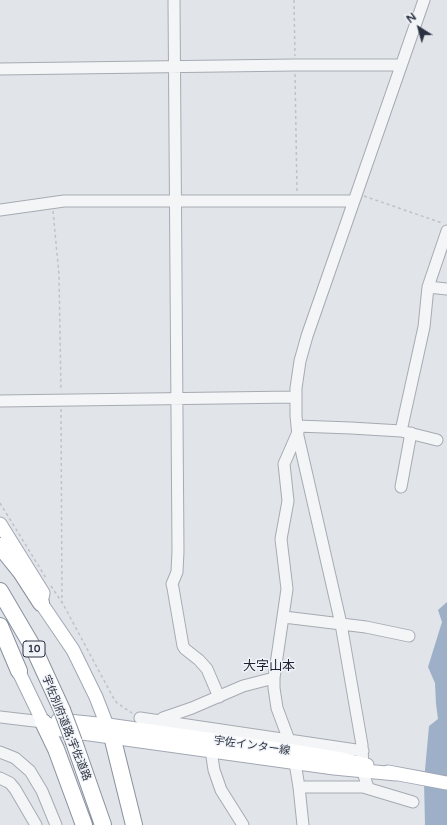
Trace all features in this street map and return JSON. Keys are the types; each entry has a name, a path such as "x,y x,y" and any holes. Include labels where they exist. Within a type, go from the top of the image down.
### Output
{"highway":[{"path":"0,546 21,572 41,603"},
{"name":"宇佐別府道路;宇佐道路","path":"0,591 34,649 62,710 103,825"},
{"path":"0,626 19,671"},
{"path":"43,722 56,749 84,825"},
{"path":"110,731 134,825"}],"main road":[{"path":"0,524 43,592 41,603 73,650 96,697 110,731"},
{"path":"0,640 19,671 43,722"},
{"name":"宇佐インター線","path":"43,722 61,730 110,731 213,740 292,751 363,762 396,774 447,783"}],"street":[{"path":"174,0 178,551 177,572 172,584 183,646 207,669 219,697"},
{"path":"368,788 341,624 297,429 297,378 302,353 424,0"},
{"path":"0,69 175,66 401,65"},
{"path":"0,210 64,201 297,201 356,197"},
{"path":"401,487 406,432 424,327 428,287 447,231"},
{"path":"428,287 447,289"},
{"path":"0,401 296,397"},
{"path":"297,429 351,428 406,432 437,440"},
{"path":"297,429 286,458 284,468 288,497 281,533 281,545 287,589 274,678 274,697 292,751 299,787 303,825"},
{"path":"284,617 381,630 409,636"},
{"path":"158,721 186,711 249,684 274,678"},
{"path":"0,717 43,722"},
{"path":"140,718 158,721 213,740 363,762"},
{"path":"213,740 214,770 221,790 243,825"},
{"path":"0,752 15,758 30,771 42,791 56,825"},
{"path":"0,778 10,783 15,789 36,825"},
{"path":"299,787 368,788 413,802"}],"path":[{"path":"294,0 297,201"},
{"path":"356,197 447,225"},
{"path":"0,502 47,579"},
{"path":"51,585 117,703 140,718"}],"water":[{"path":"447,602 447,825 425,825 424,781 429,726 438,719 435,683 428,667 442,622 438,610"}],"district":[{"name":"大字山本","path":"269,667"}]}
